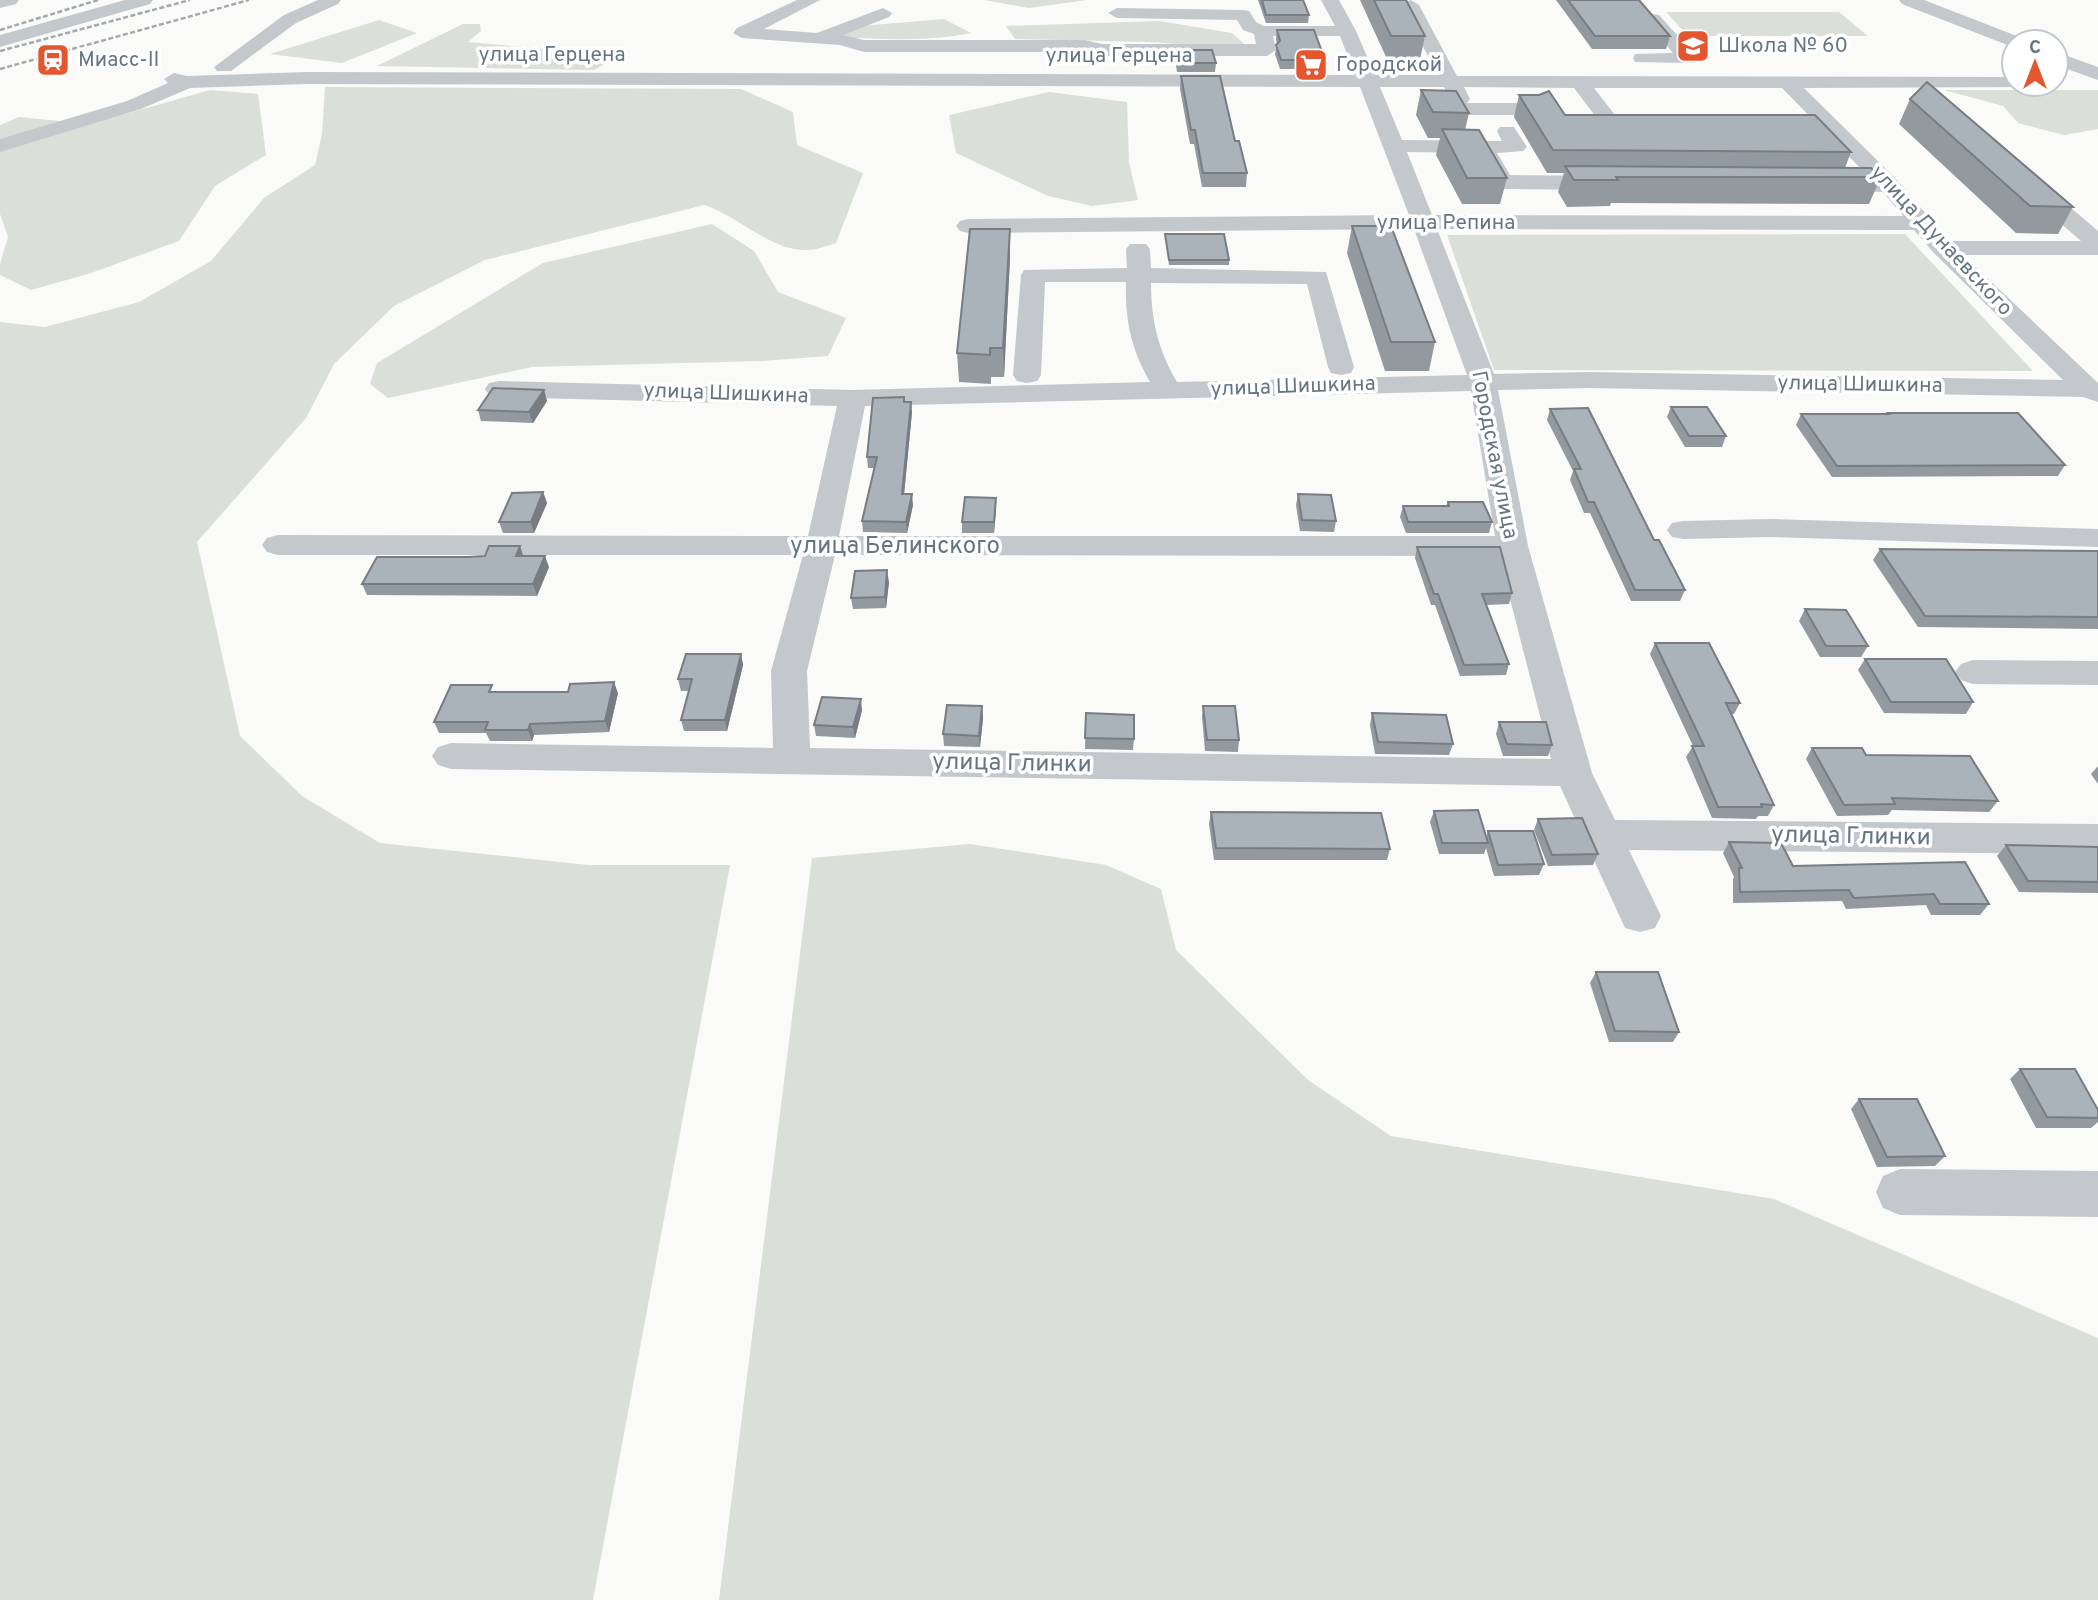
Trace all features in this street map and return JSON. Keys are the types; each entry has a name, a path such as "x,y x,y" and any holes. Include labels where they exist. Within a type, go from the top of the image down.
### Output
{"street":[{"path":"0,3 10,0"},
{"path":"0,41 144,0"},
{"path":"224,67 290,19 332,0"},
{"path":"811,0 735,37 818,38 864,46 954,44 1084,46 1102,50 1266,50 1262,31"},
{"name":"Городская улица","path":"1330,0 1347,31 1394,146 1483,381 1512,547 1573,773 1640,916"},
{"path":"1908,0 2000,36"},
{"path":"1410,5 1465,109"},
{"path":"818,38 883,13"},
{"path":"1117,13 1244,15 1249,26 1262,31 1347,31"},
{"path":"1627,69 1688,59 1653,19"},
{"path":"2070,63 2098,74"},
{"path":"224,67 280,70 307,78 187,82 174,79 185,72 224,67"},
{"name":"улица Герцена","path":"307,78 717,71 1367,80 1449,80 1526,73 1579,81 1627,69 1787,82 2000,83"},
{"path":"1579,81 1616,130 1670,130"},
{"path":"0,146 134,105 187,82"},
{"name":"улица Дунаевского","path":"1787,82 1889,185 1941,248 2093,392"},
{"path":"2070,83 2098,84"},
{"path":"1443,109 1533,109"},
{"path":"1394,146 1516,147 1507,131"},
{"path":"1483,146 1503,182 1639,183"},
{"path":"2007,165 2098,246"},
{"path":"1612,183 1643,222"},
{"path":"1806,184 1889,185"},
{"name":"улица Репина","path":"968,226 1422,222 1923,223"},
{"path":"1137,226 1138,315 1152,362 1168,390"},
{"path":"1941,248 2098,246"},
{"path":"1027,376 1033,275 1317,277 1341,368"},
{"name":"улица Шишкина","path":"499,389 853,398 1589,380 2093,392"},
{"path":"792,760 789,671 821,547 853,398"},
{"path":"1683,530 1784,528 2098,538"},
{"name":"улица Белинского","path":"278,545 1512,547"},
{"path":"1973,672 2098,673"},
{"name":"улица Глинки","path":"450,757 1573,773"},
{"name":"улица Глинки","path":"1604,835 2098,839"},
{"path":"1900,1192 2098,1194"}],"shaded area":[{"path":"984,0 1087,0 1029,8"},
{"path":"1666,12 1839,12 1868,36 1688,36"},
{"path":"944,19 971,33 921,39 838,37 837,28"},
{"path":"379,20 417,33 342,63 270,54"},
{"path":"1159,21 1232,33 1250,49 1150,42 1015,39 1006,26"},
{"path":"463,24 480,24 481,31 468,42 620,56 594,70 377,66"},
{"path":"325,87 741,89 793,112 797,145 863,173 836,243 819,248 795,249 781,245 704,205 485,260 394,306 334,364 306,418 197,542 240,736 302,796 380,843 588,865 730,865 593,1600 0,1600 0,322 45,327 139,302 211,261 264,198 315,165 322,134"},
{"path":"210,90 258,94 266,155 215,186 179,241 91,273 31,290 0,275 0,264 8,237 0,214 0,125 19,117 90,124"},
{"path":"1944,90 2000,90 2000,98 2070,98 2070,90 2098,90 2098,129 2064,135 2018,123 2003,106"},
{"path":"1049,92 1127,102 1129,163 1138,200 1092,206 1048,196 956,153 949,115"},
{"path":"712,224 754,251 778,292 846,318 828,356 761,361 532,367 388,398 370,384 377,363 543,263"},
{"path":"1905,234 2033,371 1494,370 1447,235"},
{"path":"970,844 1106,865 1161,889 1176,950 1308,1080 1391,1136 1774,1199 2098,1338 2098,1600 719,1600 812,858"}],"building":[{"path":"1262,0 1303,0 1309,15 1266,15"},
{"path":"1374,0 1406,0 1425,36 1391,36"},
{"path":"1568,0 1639,0 1670,36 1595,36"},
{"path":"1277,30 1314,30 1325,60 1281,60 1276,45 1280,41"},
{"path":"1175,50 1212,50 1216,63 1178,63"},
{"path":"1181,76 1220,76 1235,141 1239,141 1247,173 1203,173 1195,130 1191,130"},
{"path":"1927,82 2073,207 2030,206 1910,99"},
{"path":"1421,90 1456,91 1469,113 1433,112"},
{"path":"1549,91 1565,115 1815,115 1851,152 1553,150 1519,95 1539,95"},
{"path":"1442,129 1479,130 1507,178 1467,178"},
{"path":"1565,166 1871,168 1881,177 1616,177 1618,180 1574,180"},
{"path":"1352,226 1391,226 1435,342 1391,342"},
{"path":"970,229 1010,229 1003,348 990,348 990,355 957,353"},
{"path":"1165,234 1224,234 1229,260 1169,260"},
{"path":"493,388 544,390 529,412 478,410"},
{"path":"904,397 904,402 911,402 902,494 912,494 906,522 862,521 877,457 867,457 873,398"},
{"path":"1671,407 1707,407 1726,436 1689,436"},
{"path":"1588,408 1654,540 1659,540 1685,590 1635,590 1594,502 1588,502 1574,469 1581,469 1550,409"},
{"path":"2018,413 2065,465 1837,466 1801,414"},
{"path":"543,492 531,522 499,522 512,493"},
{"path":"1298,494 1331,495 1336,521 1302,520"},
{"path":"965,497 996,498 994,522 962,522"},
{"path":"1448,502 1483,502 1492,522 1408,522 1403,506 1449,506"},
{"path":"489,546 520,546 516,556 545,556 533,584 362,584 377,557 485,556"},
{"path":"1417,547 1500,547 1512,593 1482,594 1509,664 1464,665 1438,594 1434,594"},
{"path":"1880,549 2098,551 2098,617 1925,616"},
{"path":"887,570 885,597 851,598 855,571"},
{"path":"1805,609 1846,610 1868,646 1826,646"},
{"path":"1655,643 1709,643 1740,703 1726,703 1774,805 1718,807 1692,746 1704,746"},
{"path":"686,654 741,654 725,720 681,720 692,679 678,679"},
{"path":"1865,659 1946,659 1973,702 1891,702"},
{"path":"614,682 605,721 530,724 528,730 485,730 488,722 434,722 451,685 492,685 489,692 568,692 570,684"},
{"path":"822,697 861,699 853,727 814,725"},
{"path":"947,705 982,706 979,736 943,734"},
{"path":"1203,706 1235,706 1239,740 1207,740"},
{"path":"1086,713 1134,715 1134,739 1085,738"},
{"path":"1372,713 1446,715 1453,744 1378,742"},
{"path":"1499,722 1546,722 1552,745 1507,744"},
{"path":"1812,748 1862,748 1866,755 1970,756 1998,801 1892,798 1895,804 1844,805"},
{"path":"1478,810 1488,843 1442,843 1434,811"},
{"path":"1211,812 1381,813 1390,849 1216,848"},
{"path":"1582,818 1598,854 1552,855 1538,819"},
{"path":"1488,831 1533,831 1544,864 1498,865"},
{"path":"1729,842 1781,843 1793,866 1965,862 1989,904 1940,904 1934,894 1854,898 1849,890 1740,892 1739,868 1742,868"},
{"path":"2006,845 2098,847 2098,882 2028,881"},
{"path":"1596,972 1658,972 1679,1032 1615,1031"},
{"path":"2020,1069 2075,1069 2098,1110 2098,1118 2047,1117"},
{"path":"1859,1099 1917,1099 1945,1156 1887,1157"}],"railway":[{"path":"0,30 98,0"},
{"path":"0,51 190,0"},
{"path":"0,69 249,0"}],"place":[{"name":"Школа № 60","path":"1693,46"},
{"name":"Миасс-II","path":"53,60"},
{"name":"Городской","path":"1311,65"}]}
